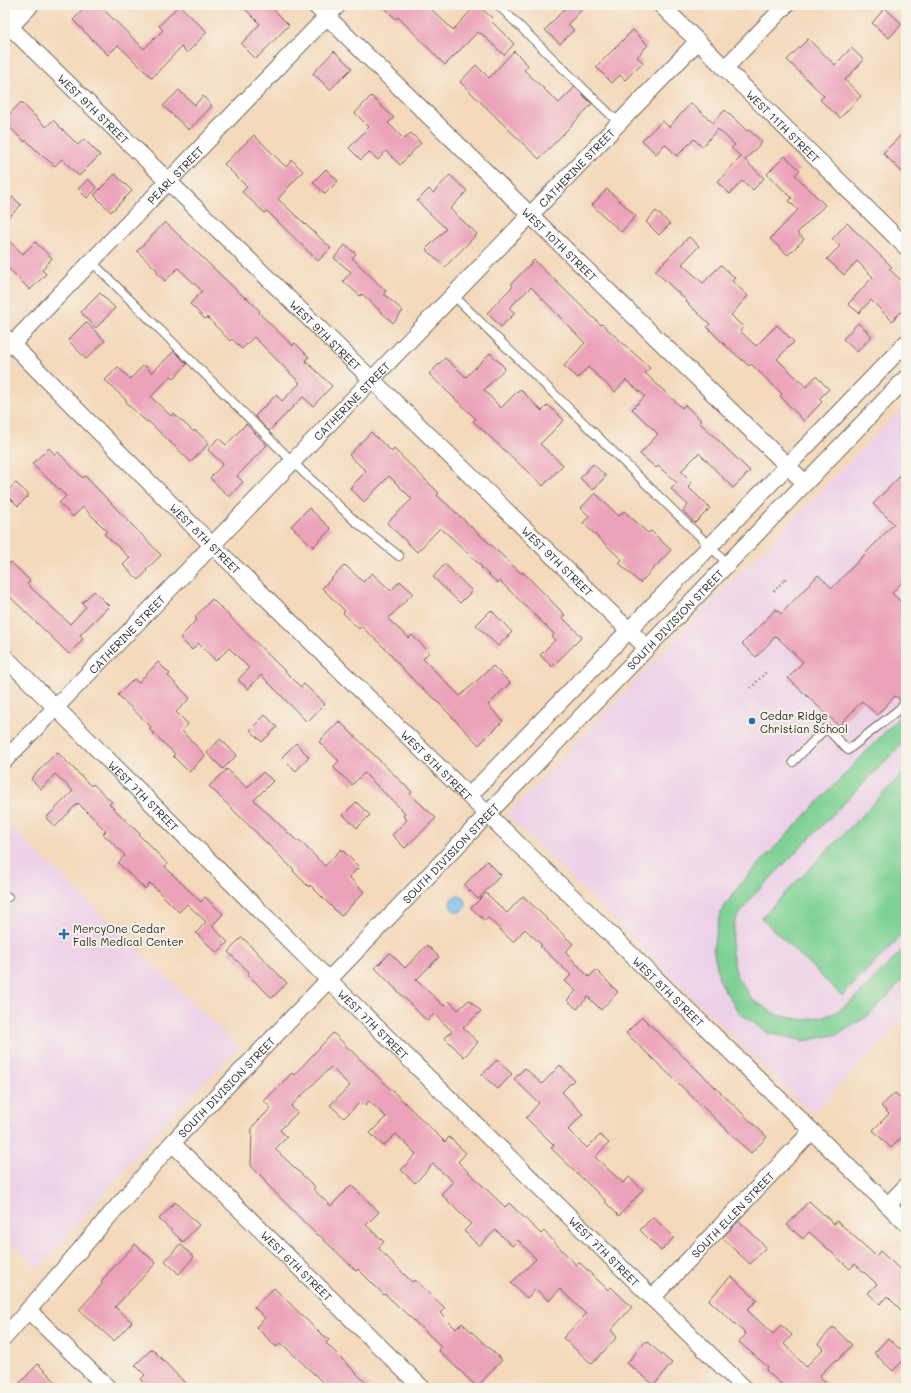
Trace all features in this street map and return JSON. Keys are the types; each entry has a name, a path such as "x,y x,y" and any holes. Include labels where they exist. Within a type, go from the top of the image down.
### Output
{"street":[{"path":"6,25 27,5"},
{"name":"WEST 10TH STREET","path":"315,5 332,11 530,215 805,483"},
{"name":"WEST 11TH STREET","path":"661,5 906,247"},
{"path":"725,68 786,5"},
{"name":"PEARL STREET","path":"9,340 92,262 332,11"},
{"name":"WEST 9TH STREET","path":"6,25 647,648"},
{"name":"CATHERINE STREET","path":"5,760 698,41"},
{"name":"WEST 8TH STREET","path":"9,340 212,545 906,1223"},
{"path":"469,796 906,343"},
{"name":"SOUTH DIVISION STREET","path":"5,1337 172,1143 906,378"},
{"name":"WEST 7TH STREET","path":"5,657 329,980 744,1388"},
{"name":"SOUTH ELLEN STREET","path":"652,1298 812,1131"},
{"name":"WEST 6TH STREET","path":"172,1143 422,1388"},
{"path":"888,1205 906,1186"},
{"path":"28,1310 108,1388"}],"lane":[{"path":"498,5 619,122"},
{"path":"92,262 355,521 399,556"},
{"path":"453,295 728,564"},
{"path":"793,762 826,728 848,750 906,702"}],"path":[{"path":"774,591 787,577"},
{"path":"751,688 766,672"}],"shaded area":[{"name":"Cedar Ridge Christian School","path":"906,404 906,1017 812,1114 507,815 687,627"},
{"name":"MercyOne Cedar Falls Medical Center","path":"5,821 239,1047 169,1118 39,1269 5,1238"}],"green space":[{"path":"904,712 906,712 906,740 751,898 735,921 731,949 737,977 753,1000 777,1015 805,1020 833,1014 856,998 906,946 906,977 869,1015 839,1034 804,1041 768,1033 739,1013 720,983 713,948 720,913 741,883"},
{"path":"906,770 906,931 842,996 761,918"}],"water":[{"path":"455,896 461,896 466,901 464,910 461,912 455,912 450,907 450,901"}],"building":[{"path":"88,5 99,5 144,49 163,30 159,26 179,5 207,32 187,53 181,47 152,78 118,45 108,55 73,20"},
{"path":"241,5 269,5 289,25 256,59 241,44 260,24"},
{"path":"382,5 427,5 453,30 476,5 478,5 493,19 491,21 514,44 504,55 481,33 480,34 478,32 445,65 398,17 396,19"},
{"path":"568,5 586,5 568,24 574,30 560,44 545,30"},
{"path":"885,8 902,24 889,38 872,23"},
{"path":"633,30 648,45 637,57 643,62 625,80 620,75 612,83 596,67"},
{"path":"808,39 835,65 851,48 864,60 845,80 861,96 840,118 820,100 824,96 787,60"},
{"path":"334,51 352,68 330,90 313,73"},
{"path":"514,51 528,65 524,70 559,103 575,87 592,104 539,159 460,82 476,65 489,78"},
{"path":"179,90 195,105 203,96 212,106 189,130 163,106"},
{"path":"371,96 394,118 388,123 404,139 411,133 421,143 400,165 386,151 378,160 369,152 361,160 349,148 369,127 355,113"},
{"path":"21,102 46,127 53,120 78,145 84,139 100,155 79,176 62,159 55,166 43,157 26,140 25,142 5,123 5,119"},
{"path":"691,103 713,123 725,110 747,131 749,130 762,142 745,160 764,178 753,190 742,181 730,194 717,182 741,157 731,148 735,145 718,129 702,147 694,139 677,156 665,144 656,154 642,140 662,121 669,127"},
{"path":"906,130 906,176 883,153"},
{"path":"254,135 286,167 292,160 303,171 278,199 331,248 318,261 267,211 265,213 242,192 247,187 224,164"},
{"path":"785,156 800,170 795,175 825,205 797,233 804,239 788,255 770,239 798,210 789,201 792,198 767,174"},
{"path":"326,169 338,181 325,194 313,182"},
{"path":"115,174 132,191 111,212 94,195"},
{"path":"450,175 467,191 450,209 477,234 445,267 426,249 446,229 417,201 429,189 433,193"},
{"path":"88,179 97,188 87,198 78,189"},
{"path":"607,189 636,216 621,232 592,205"},
{"path":"13,197 21,205 5,221 5,205"},
{"path":"656,211 670,224 659,235 646,222"},
{"path":"165,222 245,298 246,297 260,311 259,313 293,346 295,343 309,357 305,360 332,386 313,406 303,397 269,431 255,416 276,395 282,401 300,383 254,337 242,349 232,339 230,341 207,317 205,319 190,304 202,291 178,268 165,281 156,272 158,271 137,251"},
{"path":"847,223 892,267 889,269 906,285 906,307 892,321 871,300 859,313 848,304 873,277 857,261 844,275 827,259 840,246 832,239"},
{"path":"5,237 23,254 35,242 52,258 42,270 46,274 30,290 5,265"},
{"path":"689,237 699,246 682,264 703,283 721,265 735,278 732,281 748,296 731,315 743,327 740,331 756,346 777,325 794,342 777,359 806,387 816,376 829,389 819,399 822,402 804,421 780,396 782,394 751,364 749,366 725,345 707,327 710,324 655,271"},
{"path":"345,245 356,254 352,258 386,291 384,294 403,311 393,323 362,294 360,296 343,281 351,272 334,258"},
{"path":"534,260 601,325 602,324 650,368 645,373 682,408 685,405 701,420 699,422 750,471 733,488 699,453 681,471 692,482 688,487 710,508 695,523 683,511 688,505 671,489 677,483 658,466 656,468 640,454 658,434 632,409 645,396 626,380 615,392 588,367 578,378 564,366 585,343 531,287 509,308 515,313 501,327 487,313 513,286 511,284"},
{"path":"100,293 115,308 96,328 81,312"},
{"path":"86,322 105,341 86,359 68,340"},
{"path":"858,323 872,336 857,352 843,339"},
{"path":"174,351 187,364 174,378 171,376 151,397 171,416 173,413 209,443 191,462 148,421 147,422 126,403 127,401 105,380 118,367 130,379 144,365 152,373"},
{"path":"490,353 505,368 484,390 501,408 520,389 542,411 548,405 564,420 540,444 563,465 543,486 473,421 476,419 429,374 445,358 466,377"},
{"path":"246,424 267,445 237,476 243,482 229,497 210,478 223,464 208,450 218,438 226,445"},
{"path":"371,432 392,452 394,449 439,493 437,495 522,574 523,572 565,615 562,617 582,637 552,667 540,655 555,640 552,637 554,634 500,581 498,583 481,568 482,567 451,537 440,528 417,552 387,523 412,499 389,476 364,502 350,488 366,471 349,455"},
{"path":"49,448 55,455 58,452 83,478 85,476 161,555 146,570 147,571 139,580 123,565 130,558 104,534 107,531 83,507 73,517 59,503 66,496 32,464"},
{"path":"593,464 606,476 593,490 580,478"},
{"path":"906,470 906,578 892,593 906,607 906,697 900,700 895,696 877,715 862,701 839,726 788,678 803,662 776,636 756,657 742,644 776,609 781,614 818,575 832,588 894,524 873,504"},
{"path":"16,483 29,495 18,506 5,493"},
{"path":"595,493 619,516 624,511 648,533 651,531 671,550 640,583 619,563 622,560 583,523 589,516 581,508"},
{"path":"309,508 331,529 313,547 291,526"},
{"path":"11,562 30,581 27,584 70,624 86,607 82,603 94,591 109,606 80,635 83,639 69,654 5,592 5,568"},
{"path":"445,564 472,591 460,603 433,577"},
{"path":"345,565 363,582 372,573 391,591 400,581 413,593 388,619 409,638 412,635 429,652 423,659 460,696 493,666 510,683 488,705 503,721 479,745 434,698 419,686 391,656 392,655 361,626 359,629 343,613 345,611 322,588"},
{"path":"212,599 301,687 304,684 325,704 307,722 261,675 248,689 238,680 249,668 229,648 216,661 198,643 192,650 180,638 197,619 195,617"},
{"path":"491,610 512,632 498,646 476,625"},
{"path":"158,662 170,674 168,676 190,698 176,712 188,724 182,731 205,755 189,772 173,756 175,754 149,729 151,727 118,695 134,679 138,683"},
{"path":"265,715 277,727 262,742 250,730"},
{"path":"339,721 412,792 410,794 436,818 405,848 392,835 407,820 403,816 405,813 364,773 352,785 333,767 339,761 319,742"},
{"path":"220,739 237,755 223,769 207,753"},
{"path":"296,743 309,757 296,771 282,757"},
{"path":"57,752 91,786 93,784 112,802 109,804 168,864 165,867 201,902 205,897 223,914 212,926 228,942 217,953 196,933 206,922 187,904 179,912 150,883 145,889 118,863 125,855 103,834 106,831 78,803 55,827 46,818 73,791 55,774 41,789 31,779"},
{"path":"227,769 247,788 263,772 273,781 254,800 298,842 299,840 325,866 341,849 359,867 349,877 364,892 341,916 310,885 309,887 293,871 294,870 209,786"},
{"path":"356,802 370,815 357,828 343,815"},
{"path":"487,861 501,875 478,899 464,885"},
{"path":"486,893 507,913 523,896 573,944 565,952 589,977 596,970 618,992 601,1010 588,997 577,1009 567,1000 576,991 565,981 571,975 540,946 542,945 525,929 513,942 488,918 485,921 471,908"},
{"path":"242,937 287,983 272,998 247,974 249,972 228,952"},
{"path":"427,945 439,957 416,980 444,1006 449,1001 458,1010 469,1000 481,1011 463,1028 478,1042 464,1057 445,1038 452,1031 434,1014 427,1021 375,968 390,953 405,968"},
{"path":"642,1017 767,1137 751,1153 626,1033"},
{"path":"333,1033 445,1142 449,1137 466,1153 458,1162 505,1207 509,1203 541,1234 544,1231 576,1265 579,1262 608,1290 611,1287 632,1307 611,1330 617,1337 592,1364 563,1338 586,1314 560,1289 549,1301 536,1289 527,1298 511,1283 536,1259 518,1240 512,1246 496,1230 479,1246 464,1231 471,1224 441,1194 453,1182 433,1164 415,1183 401,1170 416,1154 396,1134 383,1146 370,1133 386,1117 369,1101 364,1106 360,1102 344,1118 330,1105 350,1086 331,1067 291,1106 297,1113 280,1130 287,1137 275,1149 315,1187 313,1189 331,1206 351,1185 379,1212 366,1225 384,1242 378,1248 412,1282 415,1280 445,1308 440,1313 456,1329 462,1323 502,1360 477,1387 438,1350 441,1346 385,1294 384,1295 358,1269 356,1271 319,1235 318,1236 251,1166 252,1127 271,1108 264,1101 292,1073 294,1075"},
{"path":"497,1060 512,1074 498,1089 482,1075"},
{"path":"560,1065 574,1080 562,1092 583,1114 568,1130 587,1148 600,1135 609,1143 595,1157 623,1183 629,1177 643,1190 619,1216 605,1202 606,1201 551,1148 554,1145 526,1118 539,1103 514,1079 525,1068 542,1084"},
{"path":"895,1093 906,1103 906,1133 891,1148 873,1130 889,1114 881,1106"},
{"path":"809,1201 834,1224 837,1221 876,1256 880,1251 906,1275 906,1315 887,1296 880,1304 868,1293 877,1284 855,1264 850,1269 809,1232 803,1239 787,1225"},
{"path":"175,1202 199,1225 183,1242 159,1219"},
{"path":"653,1217 674,1237 661,1251 640,1230"},
{"path":"739,1221 766,1247 750,1264 722,1238"},
{"path":"135,1244 156,1263 115,1307 132,1322 114,1341 79,1310 103,1283 101,1281"},
{"path":"180,1244 194,1257 179,1274 165,1261"},
{"path":"731,1276 757,1300 747,1310 773,1334 781,1325 792,1335 784,1344 806,1367 823,1349 818,1344 833,1327 852,1345 837,1361 835,1360 819,1376 832,1388 785,1388 766,1370 768,1367 739,1342 746,1334 709,1300"},
{"path":"274,1288 329,1340 326,1343 371,1388 329,1388 281,1343 276,1347 256,1327 265,1318 254,1307"},
{"path":"888,1338 906,1355 906,1358 893,1371 874,1353"},
{"path":"646,1341 672,1363 654,1385 627,1363"},
{"path":"152,1349 190,1388 150,1388 141,1379 145,1375 135,1365"},
{"path":"38,1364 62,1388 15,1388"}],"place":[{"name":"Cedar Ridge Christian School","path":"752,721"},
{"name":"MercyOne Cedar Falls Medical Center","path":"64,934"}]}
